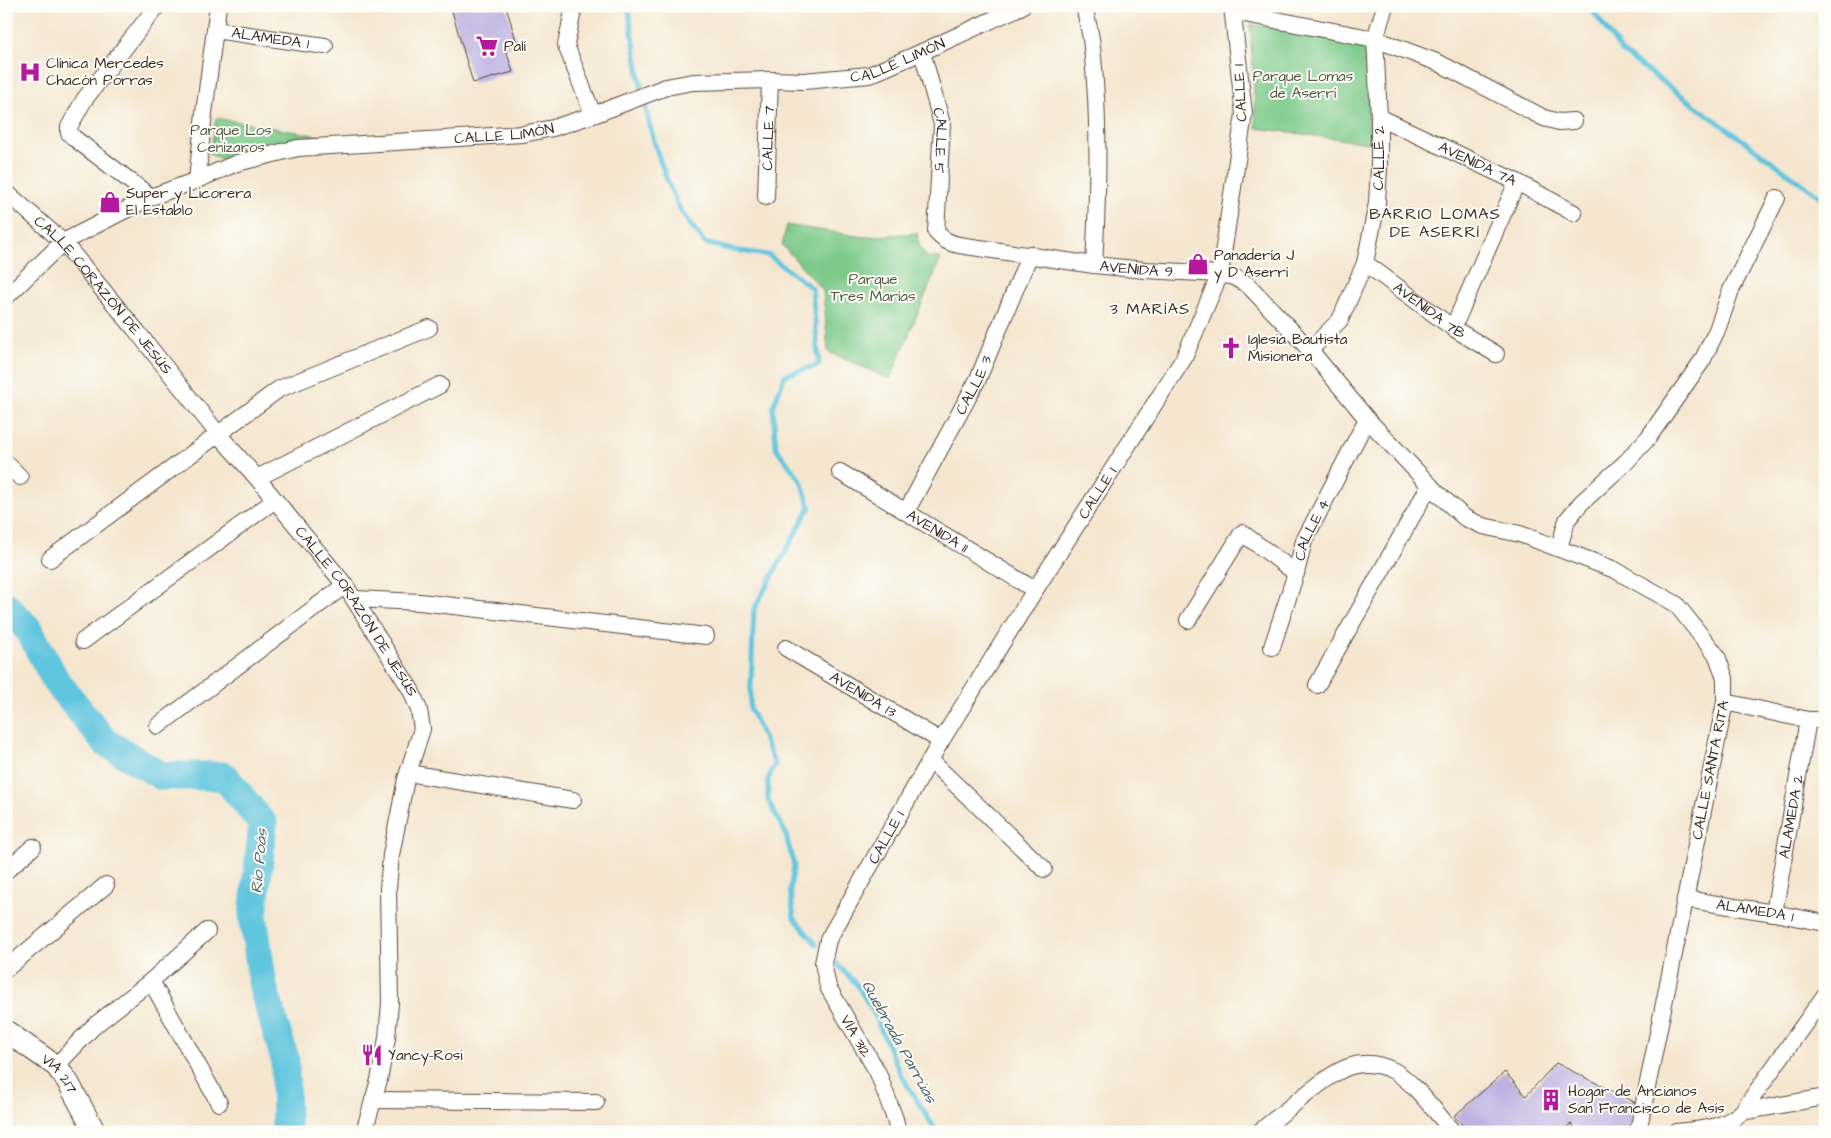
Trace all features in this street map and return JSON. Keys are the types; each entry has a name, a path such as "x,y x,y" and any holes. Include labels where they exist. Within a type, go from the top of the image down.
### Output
{"main road":[{"name":"VÍA 217","path":"6,1031 56,1066 68,1082 95,1132"}],"street":[{"path":"151,196 74,138 69,133 69,127 84,100 157,6"},
{"path":"197,180 218,6"},
{"path":"574,6 566,45 593,115"},
{"name":"CALLE LIMÓN","path":"6,297 63,242 151,196 197,180 237,163 298,148 522,134 553,128 666,87 693,82 770,80 804,82 869,75 1022,6"},
{"path":"1084,6 1092,46 1097,129 1098,195 1094,265"},
{"name":"CALLE 2","path":"1310,350 1340,320 1365,263 1377,203 1379,117 1375,39 1385,6"},
{"path":"1233,9 1375,39 1439,63 1544,118 1559,122 1574,121"},
{"name":"CALLE 1","path":"828,940 941,742 1035,590 1184,358 1220,274 1244,114 1233,9"},
{"name":"ALAMEDA 1","path":"215,30 326,46"},
{"name":"CALLE 5","path":"922,52 942,124 936,232"},
{"name":"CALLE 7","path":"766,197 770,80"},
{"name":"AVENIDA 7A","path":"1379,117 1517,182 1574,213"},
{"path":"1453,328 1517,182"},
{"name":"CALLE CORAZÓN DE JESÚS","path":"6,192 63,242 349,592 411,690 419,710 422,729 408,773 391,855 388,888 390,1003 387,1038 364,1132"},
{"path":"1559,548 1566,520 1648,438 1702,361 1717,330 1730,290 1778,198"},
{"name":"AVENIDA 9","path":"936,232 948,242 959,245 1030,254 1094,265 1220,274 1234,277 1248,285 1310,350 1367,419 1430,485"},
{"name":"CALLE 3","path":"906,512 978,379 1030,254"},
{"name":"AVENIDA 7B","path":"1365,263 1453,328 1496,354"},
{"path":"50,559 279,389 430,328"},
{"path":"257,478 440,385"},
{"name":"CALLE 4","path":"1272,647 1296,573 1304,541 1367,419"},
{"path":"6,463 20,477"},
{"name":"AVENIDA 11","path":"840,472 1035,590"},
{"path":"1317,685 1430,485"},
{"name":"CALLE SANTA RITA","path":"1430,485 1465,518 1483,526 1520,534 1615,570 1676,604 1716,656 1725,678 1725,702 1638,1132"},
{"path":"83,641 275,500"},
{"path":"1188,620 1242,533 1296,573"},
{"path":"158,726 349,592 706,636"},
{"name":"AVENIDA 13","path":"786,648 941,742"},
{"path":"1725,702 1817,720"},
{"name":"ALAMEDA 2","path":"1774,913 1817,720"},
{"path":"930,760 1044,869"},
{"path":"408,773 573,800"},
{"path":"6,871 34,846"},
{"path":"6,969 106,885"},
{"name":"ALAMEDA 1","path":"1685,899 1825,923"},
{"path":"56,1066 94,1026 150,981 207,931"},
{"name":"VÍA 312","path":"828,940 823,963 828,987 878,1073 896,1119 898,1132"},
{"path":"150,981 219,1103"},
{"path":"1677,1132 1713,1128 1732,1121 1742,1112 1825,995"},
{"path":"1259,1132 1336,1072 1355,1065 1375,1065 1395,1072 1410,1085 1453,1132"},
{"path":"1742,1112 1825,1097"},
{"path":"373,1100 596,1102"}],"green space":[{"name":"Parque Lomas de Aserrí","path":"1250,24 1369,47 1369,143 1256,128"},
{"name":"Parque Los Cenízaros","path":"216,118 331,138 220,159 210,154"},
{"name":"Parque Tres Marías","path":"787,225 864,237 917,233 920,247 928,258 941,258 890,379 828,352 823,290 782,245"}],"building":[{"name":"Palí","path":"458,6 506,6 517,44 505,47 513,72 473,83 451,8"},
{"name":"Hogar de Ancianos San Francisco de Asís","path":"1556,1063 1636,1103 1631,1132 1582,1132 1571,1124 1559,1132 1469,1132 1454,1116 1505,1072 1526,1096"}],"waterway":[{"name":"Quebrada Parrúas","path":"628,6 652,135 669,185 685,218 705,243 733,250 768,255 812,288 819,365 785,375 773,407 776,448 801,481 810,507 754,609 750,708 775,764 768,779 768,800 785,832 794,865 790,890 794,918 816,944"},
{"path":"1590,7 1623,53 1825,200"},
{"name":"Río Poás","path":"6,606 28,629 56,681 105,742 162,776 224,776 263,824 253,915 263,987 285,1059 286,1132"},
{"name":"Quebrada Parrúas","path":"837,964 857,985 874,1014 901,1075 937,1132"}],"place":[{"name":"Palí","path":"487,46"},
{"name":"Clínica Mercedes Chacón Porras","path":"30,72"},
{"name":"Super y Licorera El Establo","path":"110,202"},
{"name":"Panadería J y D Aserrí","path":"1198,264"},
{"name":"Iglesia Bautista Misionera","path":"1231,348"},
{"name":"Yancy-Rosi","path":"372,1055"},
{"name":"Hogar de Ancianos San Francisco de Asís","path":"1551,1100"}],"district":[{"name":"BARRIO LOMAS DE ASERRÍ","path":"1435,222"},
{"name":"3 MARÍAS","path":"1150,308"}]}
